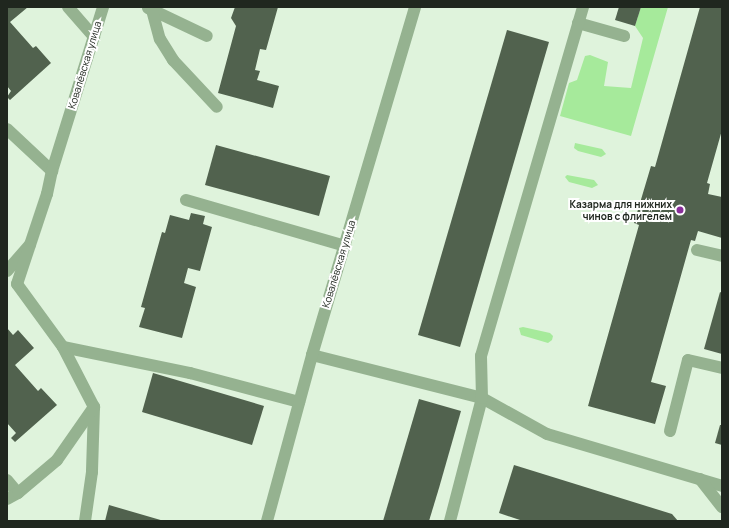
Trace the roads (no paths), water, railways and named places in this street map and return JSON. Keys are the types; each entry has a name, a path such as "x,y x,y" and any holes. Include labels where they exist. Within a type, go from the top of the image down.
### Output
{"street":[{"path":"68,7 94,37"},
{"name":"Ковалёвская улица","path":"63,346 17,284 31,244 103,7"},
{"name":"Ковалёвская улица","path":"267,521 312,355 415,7"},
{"path":"450,521 482,398 481,356 582,7"},
{"path":"149,8 207,36"},
{"path":"149,8 160,39 173,60 217,107"},
{"path":"578,23 624,36"},
{"path":"7,129 52,171"},
{"path":"186,200 345,246"},
{"path":"7,271 31,244"},
{"path":"697,250 722,256"},
{"path":"63,346 190,373 299,402"},
{"path":"63,346 94,407 92,472 85,521"},
{"path":"312,355 482,398 547,434 722,486"},
{"path":"670,431 688,360 722,368"},
{"path":"7,480 12,496 57,460 94,407"},
{"path":"700,479 722,507"}],"place":[{"name":"Казарма для нижних чинов с флигелем","path":"680,210"}]}
